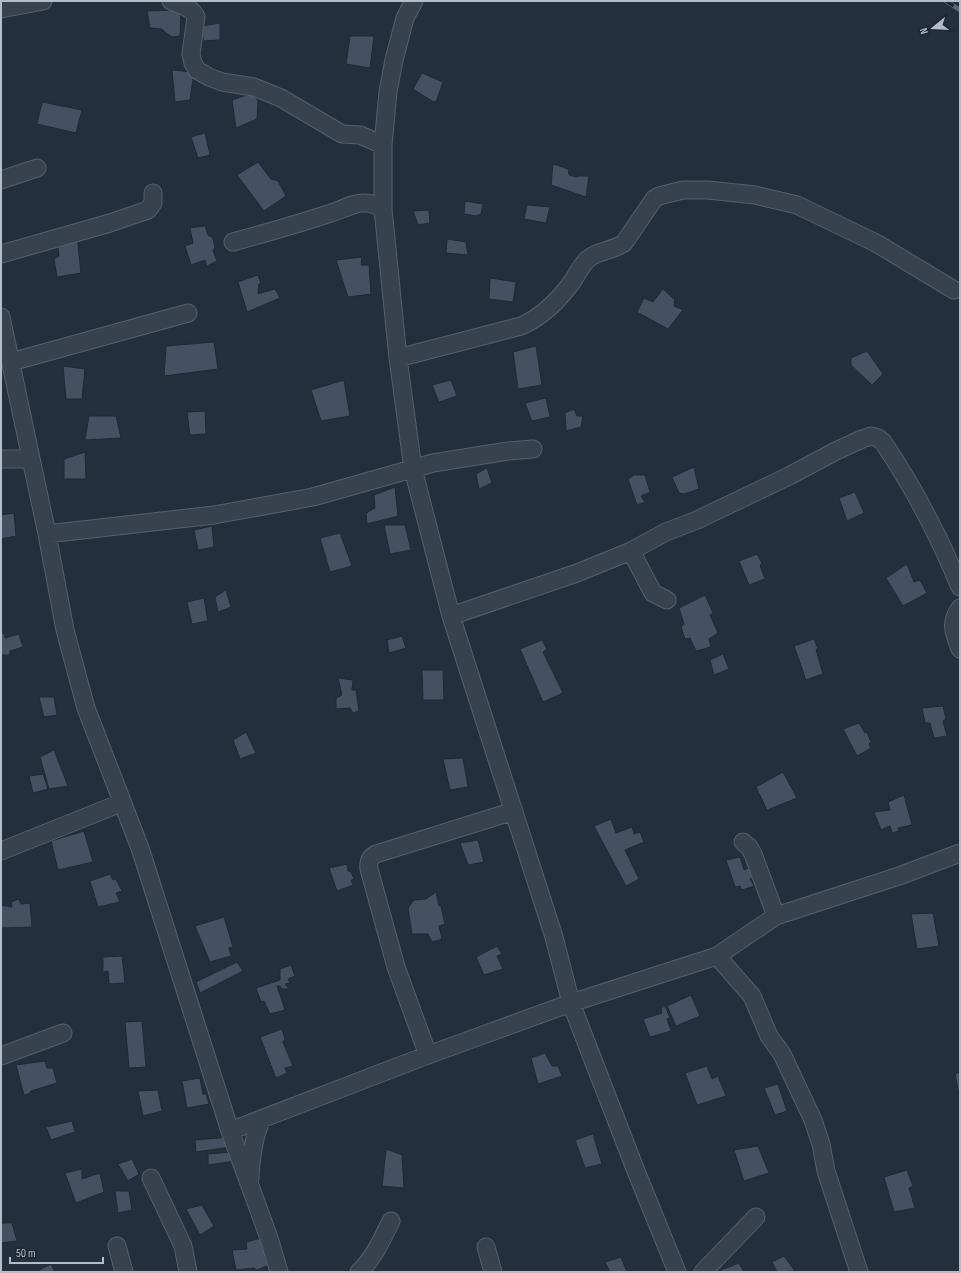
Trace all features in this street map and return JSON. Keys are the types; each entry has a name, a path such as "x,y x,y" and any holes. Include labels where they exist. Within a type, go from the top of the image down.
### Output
{"street":[{"path":"1,9 43,1"},
{"path":"171,1 195,13 196,17 191,54 193,63 197,70 222,82 254,87 281,98 342,134 360,135 383,145"},
{"path":"414,1 405,18 394,60 388,92 383,145 383,209 398,358 413,469 451,616 554,938 571,1003 677,1272"},
{"path":"1,180 37,168"},
{"path":"398,358 521,326 534,320 544,313 557,300 588,259 596,254 619,247 624,242 654,199 659,196 683,190 708,190 755,195 797,205 876,243 954,290"},
{"path":"1,254 110,223 148,210 153,203 153,193"},
{"path":"233,242 307,221 356,204 374,204 383,209"},
{"path":"11,362 188,313"},
{"path":"1,316 47,534 64,630 86,708 121,803 140,848 230,1131 269,1238 279,1272"},
{"path":"451,616 577,573 631,551 666,532 697,520 789,476 836,451 871,436 878,438 883,442 920,501 947,556 960,587"},
{"path":"47,534 214,515 313,497 433,463 464,457 533,448"},
{"path":"1,459 31,459"},
{"path":"631,551 653,593 668,600"},
{"path":"960,608 956,614 953,624 954,633 960,649"},
{"path":"1,851 121,803"},
{"path":"428,1055 396,967 368,869 369,861 372,856 376,854 514,811"},
{"path":"743,842 753,854 776,916"},
{"path":"230,1131 428,1055 571,1003 717,956 776,916 899,876 960,853"},
{"path":"717,956 752,996 769,1036 782,1054 813,1120 821,1144 826,1171 859,1272"},
{"path":"1,1056 63,1034"},
{"path":"250,1184 254,1145 258,1127 262,1119"},
{"path":"151,1178 183,1246 188,1272"},
{"path":"703,1272 756,1217"},
{"path":"359,1272 368,1264 391,1221"},
{"path":"118,1246 124,1272"},
{"path":"486,1248 493,1272"}],"building":[{"path":"181,10 180,36 172,37 162,29 150,28 147,11"},
{"path":"220,23 220,40 203,41 202,26"},
{"path":"350,36 374,36 370,68 346,64"},
{"path":"172,70 194,72 190,100 175,102"},
{"path":"422,73 443,82 436,102 413,89"},
{"path":"253,93 258,101 257,119 236,128 232,100"},
{"path":"42,102 82,110 76,133 37,124"},
{"path":"205,133 210,155 198,158 191,137"},
{"path":"258,162 271,179 278,181 286,196 264,211 237,175"},
{"path":"553,164 568,169 569,175 576,177 589,176 586,197 551,185"},
{"path":"465,201 483,204 481,214 476,216 464,214"},
{"path":"527,205 550,207 546,223 524,219"},
{"path":"429,210 430,223 418,225 413,211"},
{"path":"205,226 208,235 213,238 215,248 213,251 217,261 207,266 205,260 191,265 185,246 193,243 190,228"},
{"path":"77,235 81,273 57,277 54,259 59,256 57,239"},
{"path":"447,239 466,242 468,255 446,253"},
{"path":"362,257 361,265 369,265 371,294 348,297 336,260"},
{"path":"258,275 261,284 259,284 258,294 275,289 280,298 247,312 238,282"},
{"path":"490,278 516,282 513,302 489,299"},
{"path":"663,289 675,300 674,306 683,310 668,329 637,312 644,298 653,302"},
{"path":"214,342 218,369 164,376 166,346"},
{"path":"536,346 542,385 518,389 513,352"},
{"path":"867,351 883,374 872,385 851,365 851,358"},
{"path":"63,366 85,369 82,399 66,399"},
{"path":"344,380 350,416 321,421 311,390"},
{"path":"451,380 457,396 439,402 432,385"},
{"path":"546,398 550,417 532,421 525,403"},
{"path":"574,409 577,416 583,416 581,427 566,431 565,413"},
{"path":"205,411 206,434 190,435 187,412"},
{"path":"89,416 116,416 121,438 85,440"},
{"path":"85,452 86,479 64,479 64,459"},
{"path":"694,467 699,489 684,494 679,493 672,477"},
{"path":"487,468 492,483 479,489 476,474"},
{"path":"634,475 645,475 650,492 641,496 645,502 637,505 628,479"},
{"path":"395,487 398,516 367,524 366,513 375,508 374,495"},
{"path":"855,492 864,513 847,521 839,498"},
{"path":"14,513 16,536 1,539 1,515"},
{"path":"384,525 405,525 411,550 390,554"},
{"path":"212,526 214,547 198,550 194,530"},
{"path":"340,533 352,566 330,572 320,538"},
{"path":"757,554 762,563 760,565 765,579 749,585 739,561"},
{"path":"907,564 914,582 920,580 927,593 903,606 886,578"},
{"path":"226,590 231,607 218,612 215,597"},
{"path":"705,595 713,613 710,615 718,633 709,639 711,647 696,651 690,638 685,639 681,627 684,624 679,608"},
{"path":"204,598 208,621 192,624 187,602"},
{"path":"1,633 4,633 5,638 19,634 23,647 10,651 10,655 2,655 3,660 1,661"},
{"path":"402,636 406,648 389,653 387,640"},
{"path":"814,639 818,649 816,650 823,674 806,680 794,646"},
{"path":"542,640 547,649 543,652 563,693 543,702 520,649"},
{"path":"723,654 729,669 714,675 710,660"},
{"path":"422,670 443,670 444,700 423,700"},
{"path":"338,678 353,680 352,690 356,690 359,711 353,713 350,708 336,709 336,698 342,695"},
{"path":"39,697 54,697 57,715 44,717"},
{"path":"943,706 946,719 943,721 947,736 934,738 930,723 925,723 922,708"},
{"path":"859,723 865,733 867,732 871,742 869,744 871,748 857,756 843,729"},
{"path":"246,732 256,753 240,759 233,740"},
{"path":"54,750 68,786 49,789 40,757"},
{"path":"463,758 468,787 450,790 443,759"},
{"path":"783,772 797,798 767,810 756,787"},
{"path":"43,774 48,789 33,793 29,776"},
{"path":"904,795 912,825 898,828 899,831 892,833 890,826 881,830 874,812 890,810 888,802"},
{"path":"611,819 616,833 632,827 634,834 640,832 644,842 625,850 639,879 626,886 594,826"},
{"path":"84,831 93,862 58,870 51,841"},
{"path":"478,840 484,862 468,865 460,843"},
{"path":"740,857 744,870 750,867 753,878 750,879 754,886 742,890 740,886 735,887 726,860"},
{"path":"347,864 348,871 351,872 354,879 351,880 353,885 337,891 329,868"},
{"path":"110,874 113,880 116,879 122,891 116,893 120,902 98,907 90,881"},
{"path":"436,892 445,924 439,926 442,939 432,942 428,934 412,934 408,908 414,900 426,899"},
{"path":"19,899 21,904 30,903 32,927 1,928 1,905 12,907 11,902"},
{"path":"933,913 939,946 917,949 911,914"},
{"path":"224,917 233,947 229,948 231,956 210,962 195,926"},
{"path":"497,946 502,954 497,956 503,969 484,975 476,957"},
{"path":"122,956 125,983 109,984 108,971 103,972 103,957"},
{"path":"237,962 243,971 200,993 196,982"},
{"path":"291,965 295,976 288,979 290,983 285,984 289,989 282,989 280,986 277,986 285,1010 270,1014 264,1001 261,1002 256,988 280,980 280,969"},
{"path":"691,995 700,1016 676,1026 667,1006"},
{"path":"665,1006 670,1018 667,1019 671,1031 650,1037 643,1019 662,1013 661,1008"},
{"path":"142,1021 146,1067 129,1068 125,1022"},
{"path":"282,1029 285,1039 283,1042 293,1066 285,1068 287,1073 276,1078 260,1037"},
{"path":"545,1053 552,1066 558,1066 562,1076 538,1084 531,1058"},
{"path":"45,1061 47,1068 53,1068 57,1083 31,1091 29,1094 24,1095 16,1065"},
{"path":"707,1066 712,1079 718,1076 726,1096 697,1105 685,1073"},
{"path":"960,1072 960,1094 959,1094 955,1074"},
{"path":"200,1078 203,1094 206,1094 209,1104 187,1108 182,1081"},
{"path":"778,1084 787,1111 775,1115 764,1088"},
{"path":"158,1090 162,1111 143,1116 138,1091"},
{"path":"72,1121 75,1132 51,1140 46,1127"},
{"path":"593,1134 602,1164 585,1168 575,1140"},
{"path":"230,1137 231,1147 196,1152 195,1140"},
{"path":"758,1146 769,1173 744,1181 734,1150"},
{"path":"386,1149 402,1155 404,1188 382,1186"},
{"path":"233,1152 236,1161 208,1165 208,1154"},
{"path":"132,1159 139,1174 128,1181 118,1164"},
{"path":"82,1169 82,1179 100,1173 104,1192 76,1203 65,1173"},
{"path":"907,1170 913,1186 909,1188 915,1208 894,1212 884,1177"},
{"path":"115,1191 129,1191 132,1210 118,1213"},
{"path":"202,1205 214,1226 200,1235 186,1209"},
{"path":"1,1223 12,1223 17,1241 1,1243"},
{"path":"266,1237 269,1265 257,1270 254,1268 236,1270 232,1250 247,1249 246,1242"},
{"path":"784,1256 795,1271 777,1272 772,1262"},
{"path":"621,1257 627,1272 610,1272 605,1262"},
{"path":"739,1263 744,1272 722,1272 721,1270"},
{"path":"51,1264 55,1272 40,1272 39,1270"}],"railway":[{"path":"946,1 960,10"}]}
